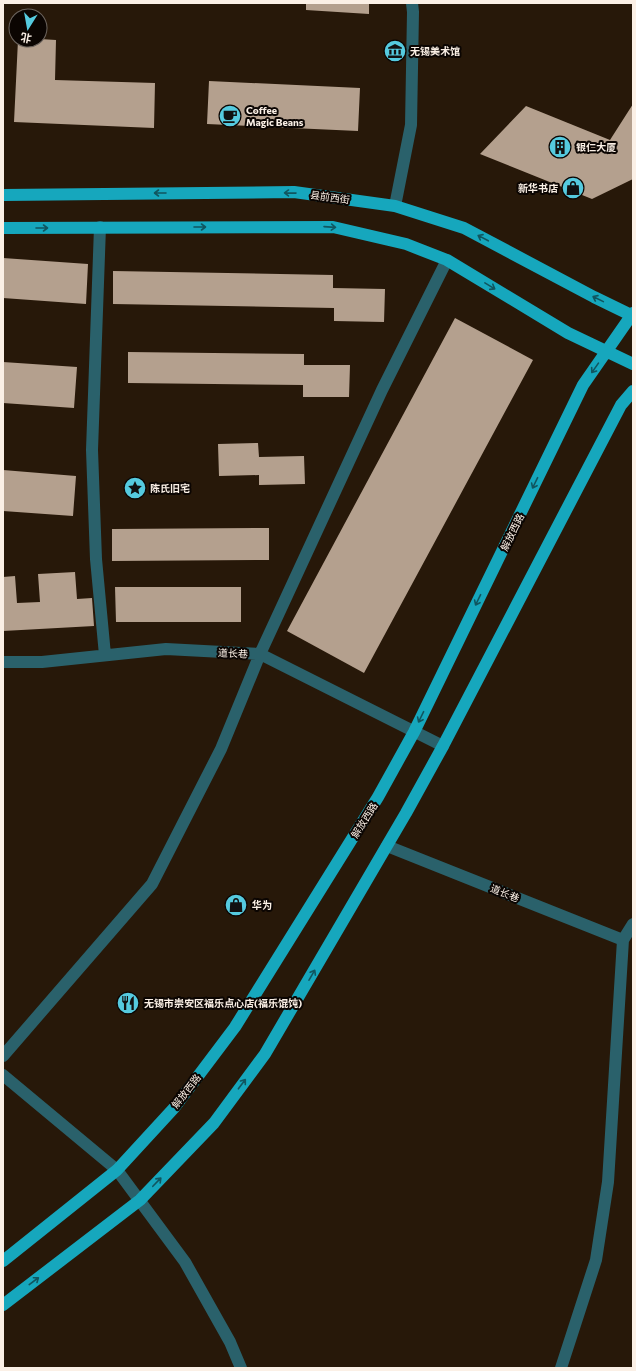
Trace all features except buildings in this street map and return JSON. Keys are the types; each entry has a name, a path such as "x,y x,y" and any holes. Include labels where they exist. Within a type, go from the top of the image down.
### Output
{"main road":[{"name":"县前西街","path":"3,195 294,192 395,206 464,228 594,297 633,314"},
{"path":"3,228 333,227 406,244 447,260 568,333 633,364"},
{"name":"解放西路","path":"3,1261 117,1170 174,1108 235,1027 378,797 414,732 583,386 633,314"},
{"path":"3,1305 140,1200 214,1123 265,1054 387,846 443,746 621,405 633,391"}],"street":[{"path":"395,206 411,124 412,3"},
{"path":"100,227 92,450 96,559 105,655"},
{"path":"3,1056 152,884 221,749 260,654 382,390 447,260"},
{"name":"道长巷","path":"3,662 42,662 166,649 260,654 443,746"},
{"name":"道长巷","path":"387,846 623,940"},
{"path":"561,1368 596,1260 608,1182 623,940 633,924"},
{"path":"3,1075 117,1170 185,1262 230,1342 241,1368"}],"place":[{"name":"无锡美术馆","path":"395,51"},
{"name":"Coffee Magic Beans","path":"230,116"},
{"name":"银仁大厦","path":"560,147"},
{"name":"新华书店","path":"573,188"},
{"name":"陈氏旧宅","path":"135,488"},
{"name":"华为","path":"236,905"},
{"name":"无锡市崇安区福乐点心店(福乐馄饨)","path":"128,1003"}]}
